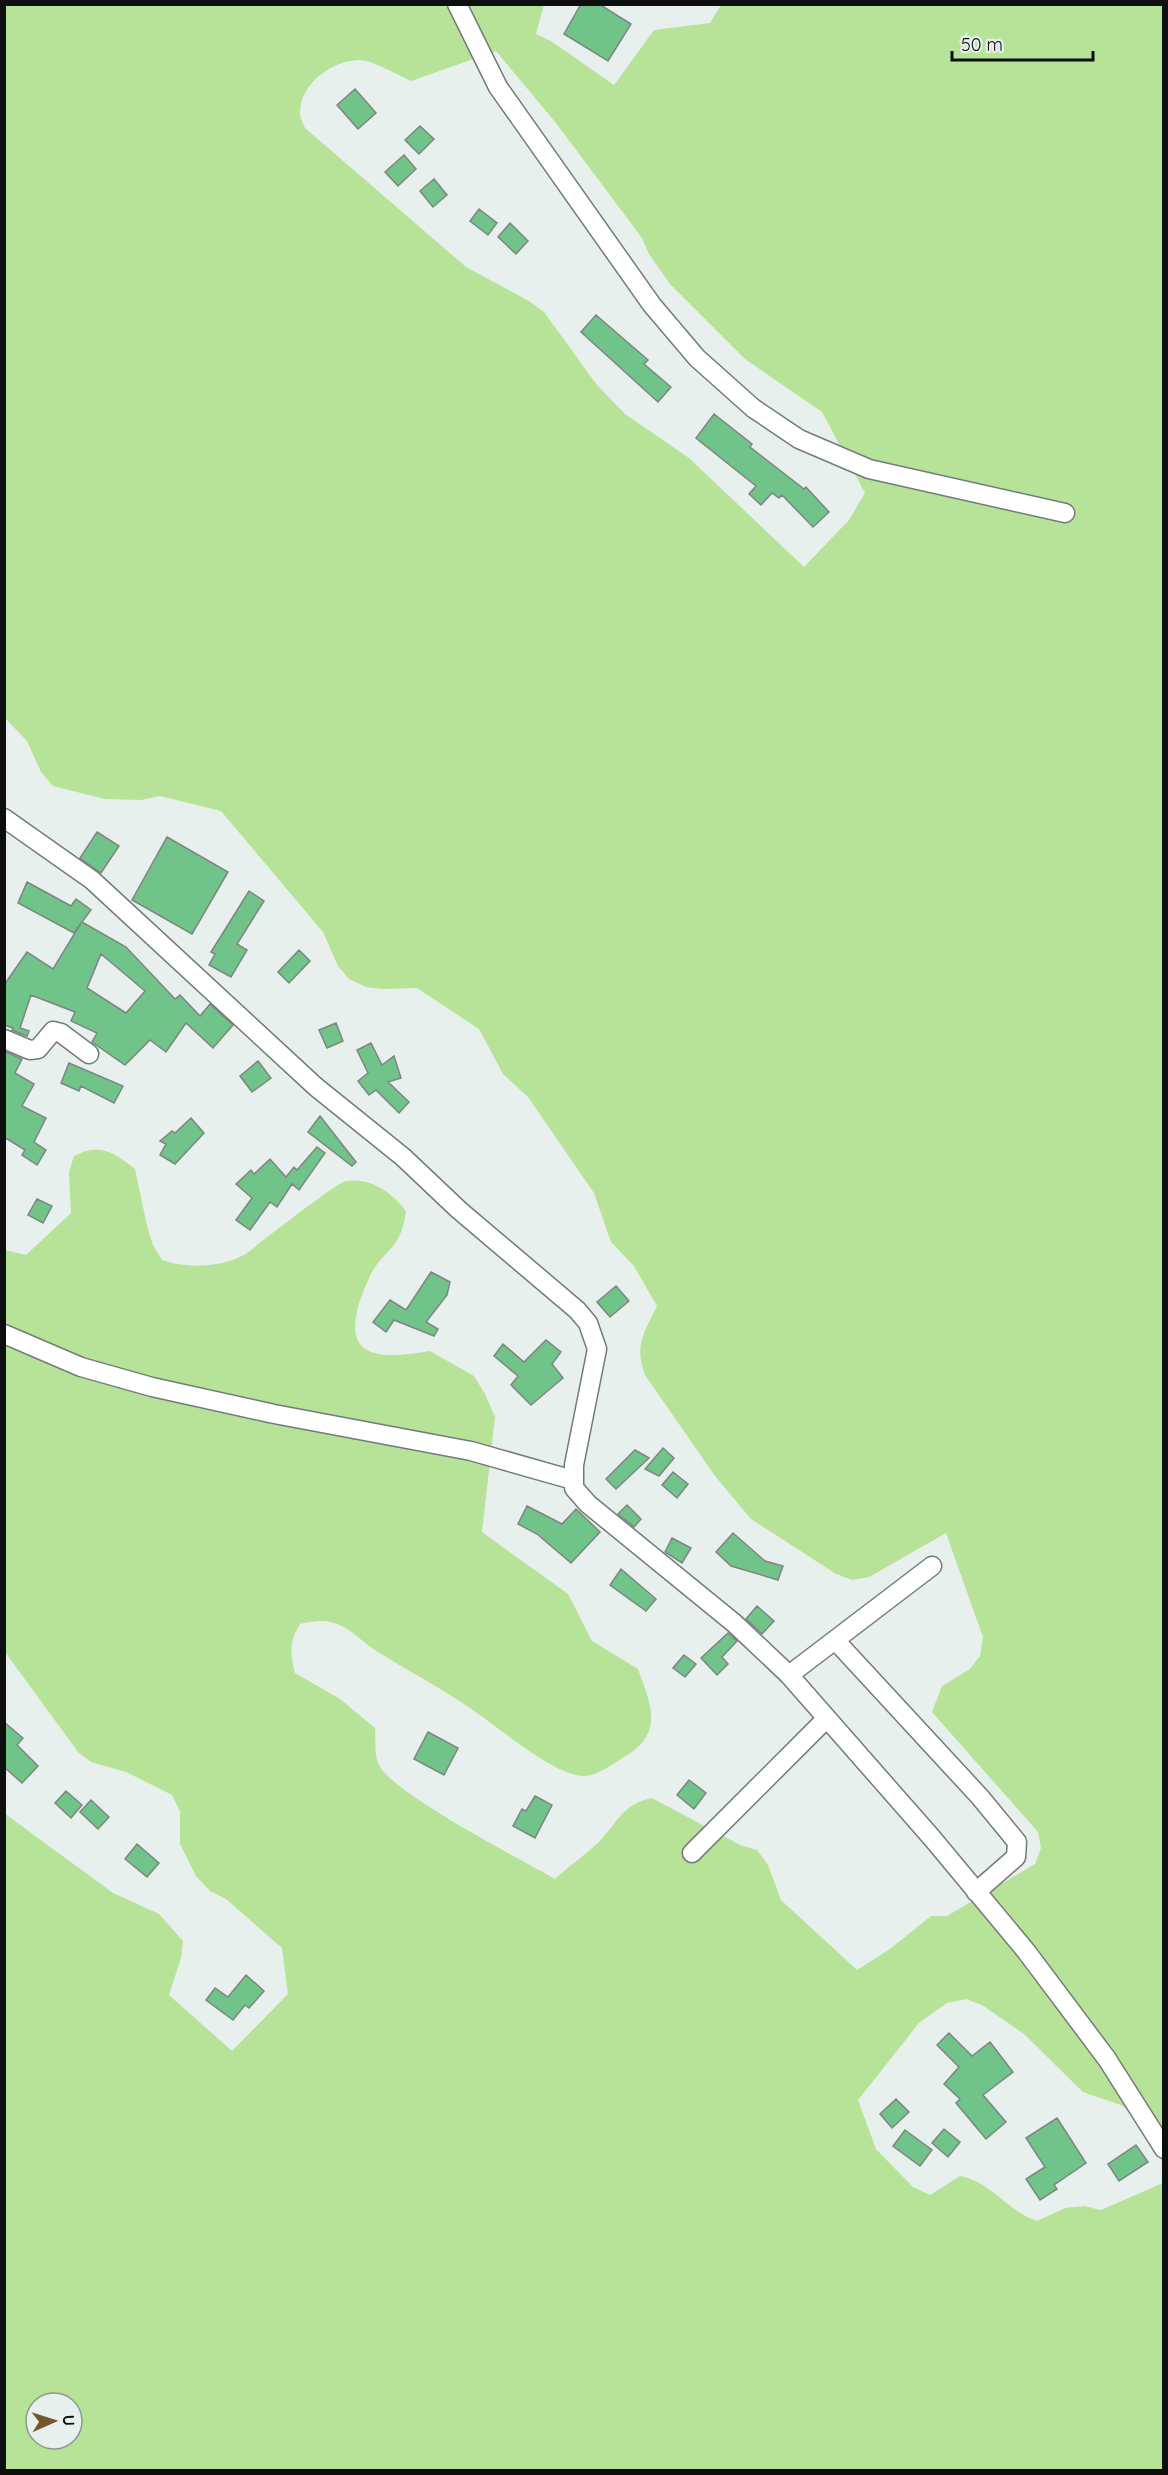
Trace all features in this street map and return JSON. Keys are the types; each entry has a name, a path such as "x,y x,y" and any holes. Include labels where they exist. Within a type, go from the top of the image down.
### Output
{"street":[{"path":"457,4 498,87 652,305 697,358 753,408 800,439 869,469 1065,513"},
{"path":"4,818 92,879 316,1086 403,1158 459,1210 577,1310 588,1323 597,1349 576,1450 573,1480 579,1494 603,1519 734,1623 789,1675 932,1838 1026,1951 1107,2059 1164,2149"},
{"path":"4,1039 30,1050 38,1049 53,1031 61,1033 89,1054"},
{"path":"4,1334 81,1367 152,1387 274,1414 471,1451 573,1480"},
{"path":"789,1675 932,1566"},
{"path":"835,1640 980,1797 1017,1842 1016,1857 976,1892"},
{"path":"692,1853 826,1719"}],"green space":[{"path":"5,5 544,5 536,34 551,41 614,85 654,30 710,23 721,5 1163,5 1163,2164 1143,2122 1121,2105 1083,2092 1024,2034 982,2005 966,1999 947,2003 919,2023 858,2100 876,2149 913,2187 930,2195 960,2176 981,2184 1017,2211 1037,2221 1065,2208 1084,2206 1101,2210 1163,2183 1163,2470 5,2470 4,1813 113,1893 159,1914 183,1941 181,1958 169,1995 232,2051 288,1994 282,1948 226,1899 210,1891 196,1876 180,1844 180,1811 172,1795 126,1772 91,1762 78,1752 5,1652 5,1250 26,1255 71,1213 69,1172 74,1156 91,1150 106,1151 135,1169 153,1245 162,1260 186,1265 213,1265 238,1258 317,1199 346,1181 364,1181 373,1184 395,1198 406,1211 404,1224 396,1243 374,1268 369,1278 355,1320 356,1335 361,1345 371,1352 386,1355 430,1351 474,1376 495,1417 482,1532 568,1594 592,1641 638,1669 651,1714 651,1725 647,1735 629,1754 596,1774 584,1776 571,1773 540,1758 467,1706 381,1654 345,1627 326,1621 300,1624 294,1636 292,1648 295,1673 340,1699 375,1728 379,1765 407,1792 555,1879 599,1842 627,1809 652,1798 740,1845 757,1850 768,1865 781,1900 857,1970 890,1949 931,1916 947,1916 1035,1864 1041,1848 1038,1832 932,1712 942,1686 970,1669 980,1656 983,1637 946,1533 869,1577 852,1580 836,1574 751,1519 715,1476 645,1375 640,1355 642,1339 657,1306 634,1266 611,1242 594,1193 528,1097 503,1074 479,1029 417,988 366,987 349,979 338,966 323,932 221,811 160,796 141,800 105,799 53,786 41,772 27,741 5,718","holes":["496,51 556,123 642,238 649,254 670,284 745,359 822,412 865,493 849,520 804,567 689,458 625,414 597,385 544,312 529,301 466,267 305,128 300,111 306,91 312,82 339,64 364,60 411,81"]}],"building":[{"path":"581,4 599,4 631,24 608,61 564,34"},
{"path":"355,89 376,113 358,129 337,105"},
{"path":"420,126 434,139 419,154 405,140"},
{"path":"404,155 416,169 398,186 385,172"},
{"path":"434,179 447,195 433,207 420,191"},
{"path":"479,209 497,223 488,235 470,221"},
{"path":"510,223 528,241 516,254 498,237"},
{"path":"596,315 648,360 644,364 671,387 658,402 581,332"},
{"path":"714,414 752,444 750,447 804,489 806,487 829,512 813,527 782,495 779,498 772,493 761,505 749,494 756,486 696,438"},
{"path":"97,832 119,846 101,873 80,858"},
{"path":"167,837 228,872 192,934 132,900"},
{"path":"27,882 71,906 76,899 91,910 82,922 126,947 175,999 180,995 200,1016 210,1004 233,1025 213,1048 186,1023 166,1052 150,1040 125,1065 92,1042 97,1033 71,1021 75,1012 31,995 20,1028 29,1031 27,1036 12,1030 13,1028 4,1025 4,985 27,952 53,969 81,923 74,933 18,903","holes":["101,954 145,991 126,1013 87,988"]},
{"path":"249,891 264,901 237,944 247,950 231,977 209,965 215,954 211,952"},
{"path":"299,950 310,961 289,983 278,972"},
{"path":"336,1023 343,1041 327,1048 319,1030"},
{"path":"371,1043 382,1065 394,1056 401,1078 388,1082 409,1102 399,1113 376,1090 369,1095 358,1081 368,1073 357,1050"},
{"path":"4,1051 22,1059 15,1073 34,1084 22,1106 46,1118 34,1142 46,1150 37,1165 22,1155 25,1150 4,1137"},
{"path":"258,1061 271,1078 252,1092 240,1076"},
{"path":"69,1063 123,1086 114,1103 81,1086 79,1091 61,1083"},
{"path":"320,1116 356,1162 352,1166 308,1132"},
{"path":"191,1118 204,1133 175,1164 160,1155 166,1144 160,1141 172,1131 175,1133"},
{"path":"317,1147 325,1153 299,1190 292,1184 277,1207 270,1202 250,1230 236,1220 252,1198 236,1184 251,1170 254,1174 270,1159 286,1177 294,1167 297,1170"},
{"path":"37,1199 52,1206 43,1223 28,1215"},
{"path":"431,1272 450,1282 447,1295 426,1322 438,1329 434,1336 394,1320 386,1332 373,1322 390,1300 406,1310"},
{"path":"616,1286 629,1301 610,1317 597,1302"},
{"path":"546,1340 561,1352 552,1364 563,1378 531,1405 511,1385 518,1376 494,1356 503,1344 524,1362"},
{"path":"663,1448 674,1458 659,1476 645,1469"},
{"path":"635,1450 649,1458 616,1489 606,1479"},
{"path":"673,1472 688,1484 677,1498 662,1485"},
{"path":"627,1505 641,1519 634,1527 618,1514"},
{"path":"527,1506 562,1524 576,1509 600,1532 571,1563 537,1534 518,1524"},
{"path":"733,1533 765,1561 783,1566 778,1580 731,1566 716,1552"},
{"path":"672,1538 691,1548 682,1563 665,1552"},
{"path":"621,1569 656,1599 646,1611 610,1585"},
{"path":"757,1606 774,1621 762,1634 746,1619"},
{"path":"728,1633 737,1641 722,1657 728,1664 717,1675 701,1658"},
{"path":"684,1655 696,1664 685,1677 673,1668"},
{"path":"4,1722 23,1738 17,1745 38,1766 22,1783 4,1767"},
{"path":"428,1732 458,1748 444,1775 414,1759"},
{"path":"689,1780 706,1793 694,1809 677,1795"},
{"path":"66,1791 82,1805 71,1818 55,1803"},
{"path":"535,1796 552,1805 535,1838 513,1826 522,1809 526,1811"},
{"path":"91,1800 109,1817 98,1829 80,1812"},
{"path":"137,1844 159,1863 147,1877 125,1859"},
{"path":"246,1975 264,1991 249,2008 245,2005 233,2020 206,2000 215,1988 228,1997"},
{"path":"949,2033 972,2056 990,2042 1013,2072 983,2095 1006,2122 986,2139 956,2103 960,2099 944,2084 959,2067 937,2045"},
{"path":"896,2099 909,2112 892,2128 880,2114"},
{"path":"1057,2118 1086,2163 1054,2185 1057,2189 1040,2200 1026,2179 1045,2167 1026,2138"},
{"path":"944,2129 960,2142 948,2157 932,2143"},
{"path":"905,2130 932,2150 920,2166 893,2146"},
{"path":"1136,2145 1148,2162 1119,2181 1108,2164"}]}
